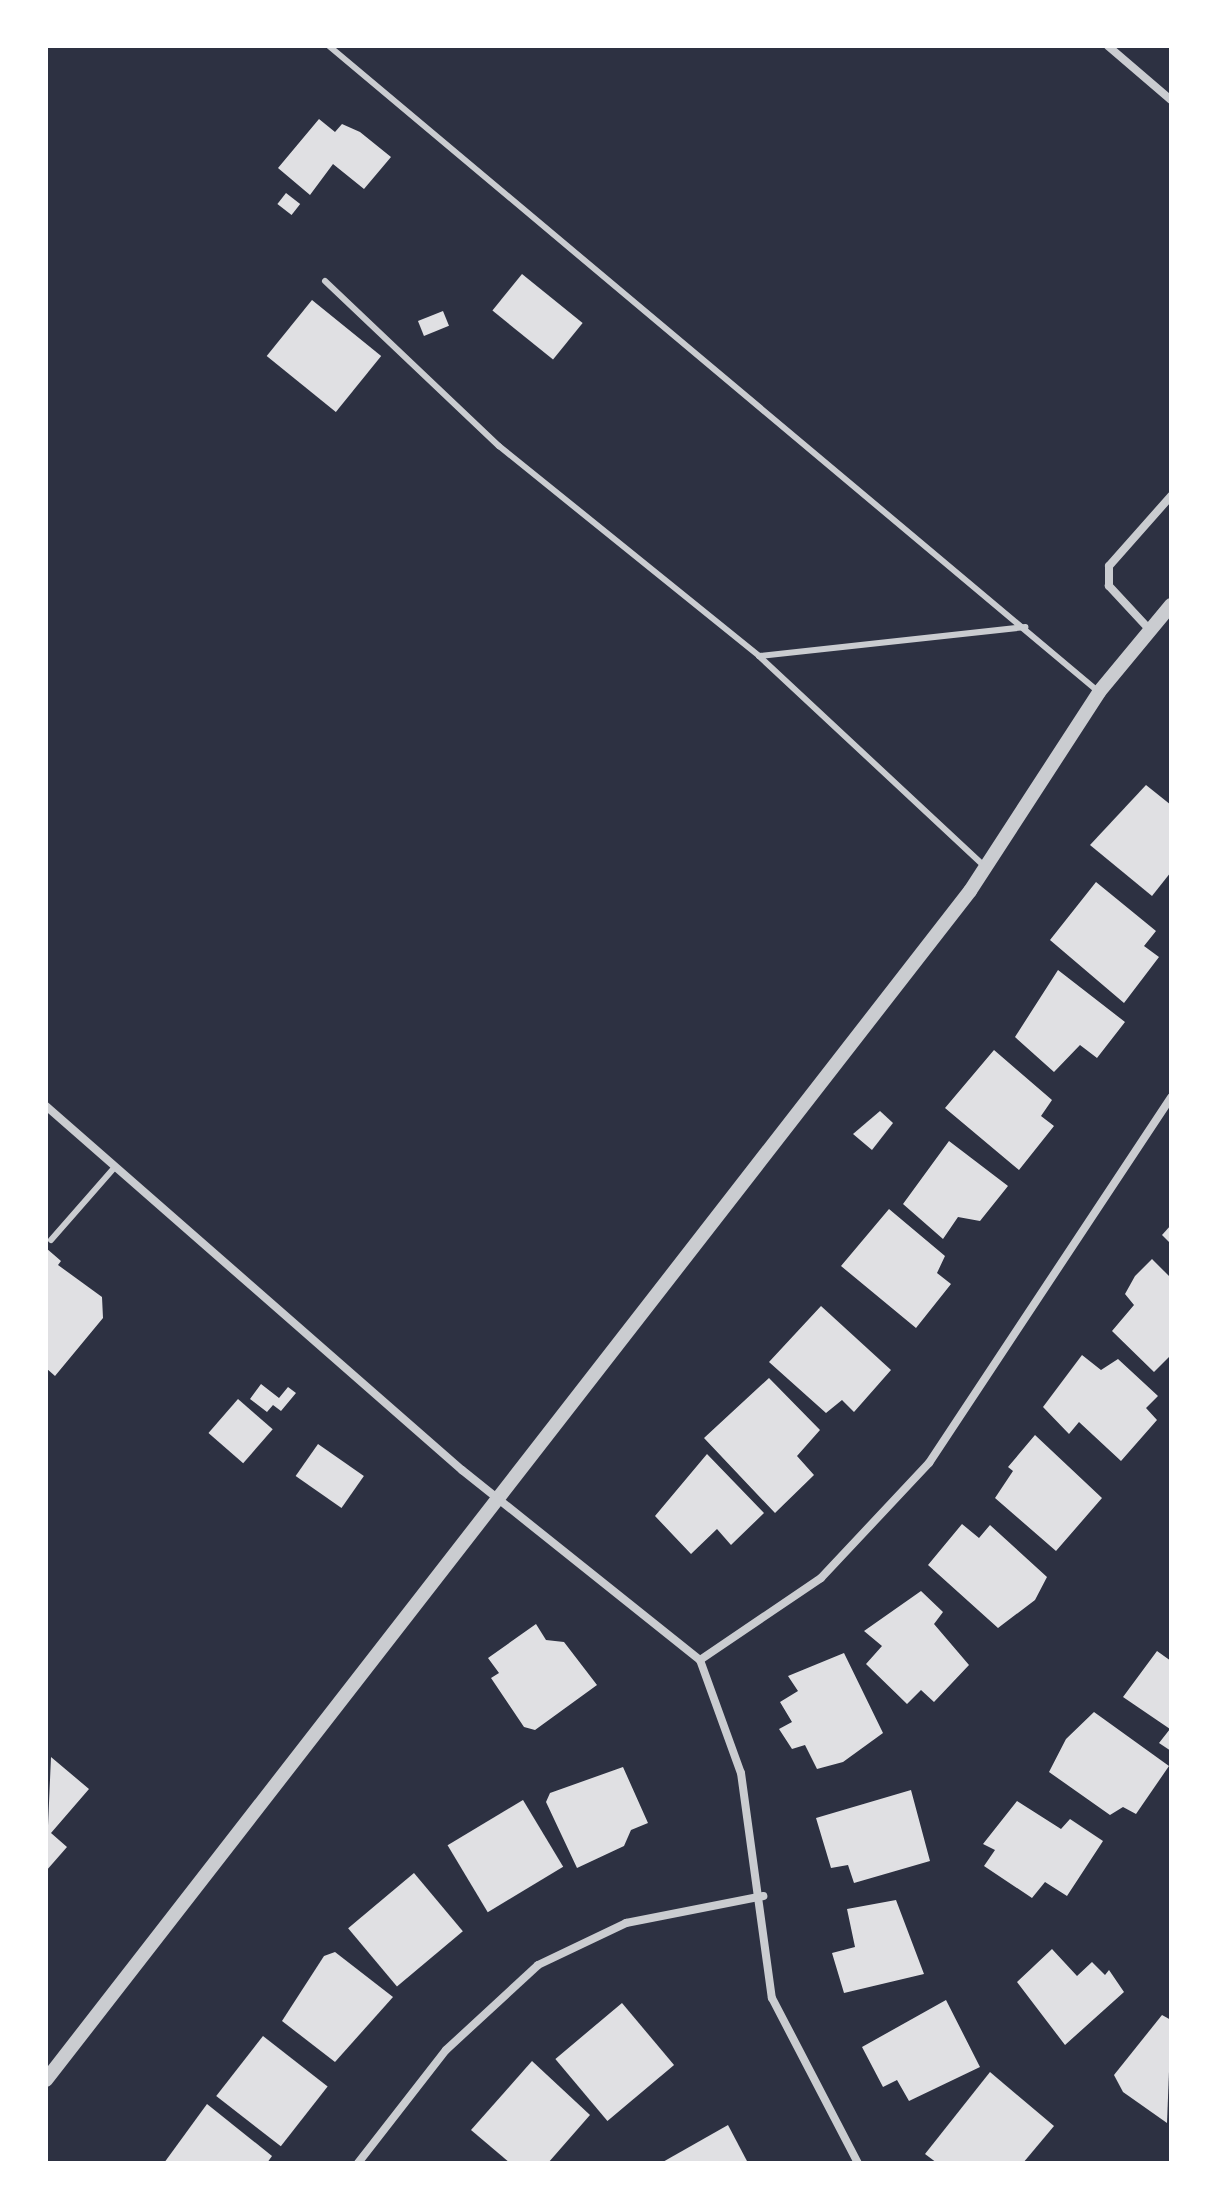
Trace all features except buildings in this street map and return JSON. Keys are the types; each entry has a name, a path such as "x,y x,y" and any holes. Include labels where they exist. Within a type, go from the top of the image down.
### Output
{"street":[{"path":"1108,46 1171,100"},
{"path":"1149,629 1109,586 1109,566 1171,496"},
{"path":"46,2080 985,867 1099,692 1171,605"},
{"path":"700,1660 821,1578 929,1463 1171,1097"},
{"path":"46,1106 495,1498 700,1660 741,1773 763,1896 772,1998 858,2163"},
{"path":"358,2163 446,2050 538,1965 626,1923 763,1896"}],"lane":[{"path":"329,46 1099,692"},
{"path":"325,281 499,446 759,656 985,867"},
{"path":"759,656 1025,627"},
{"path":"51,1240 115,1167"}]}
